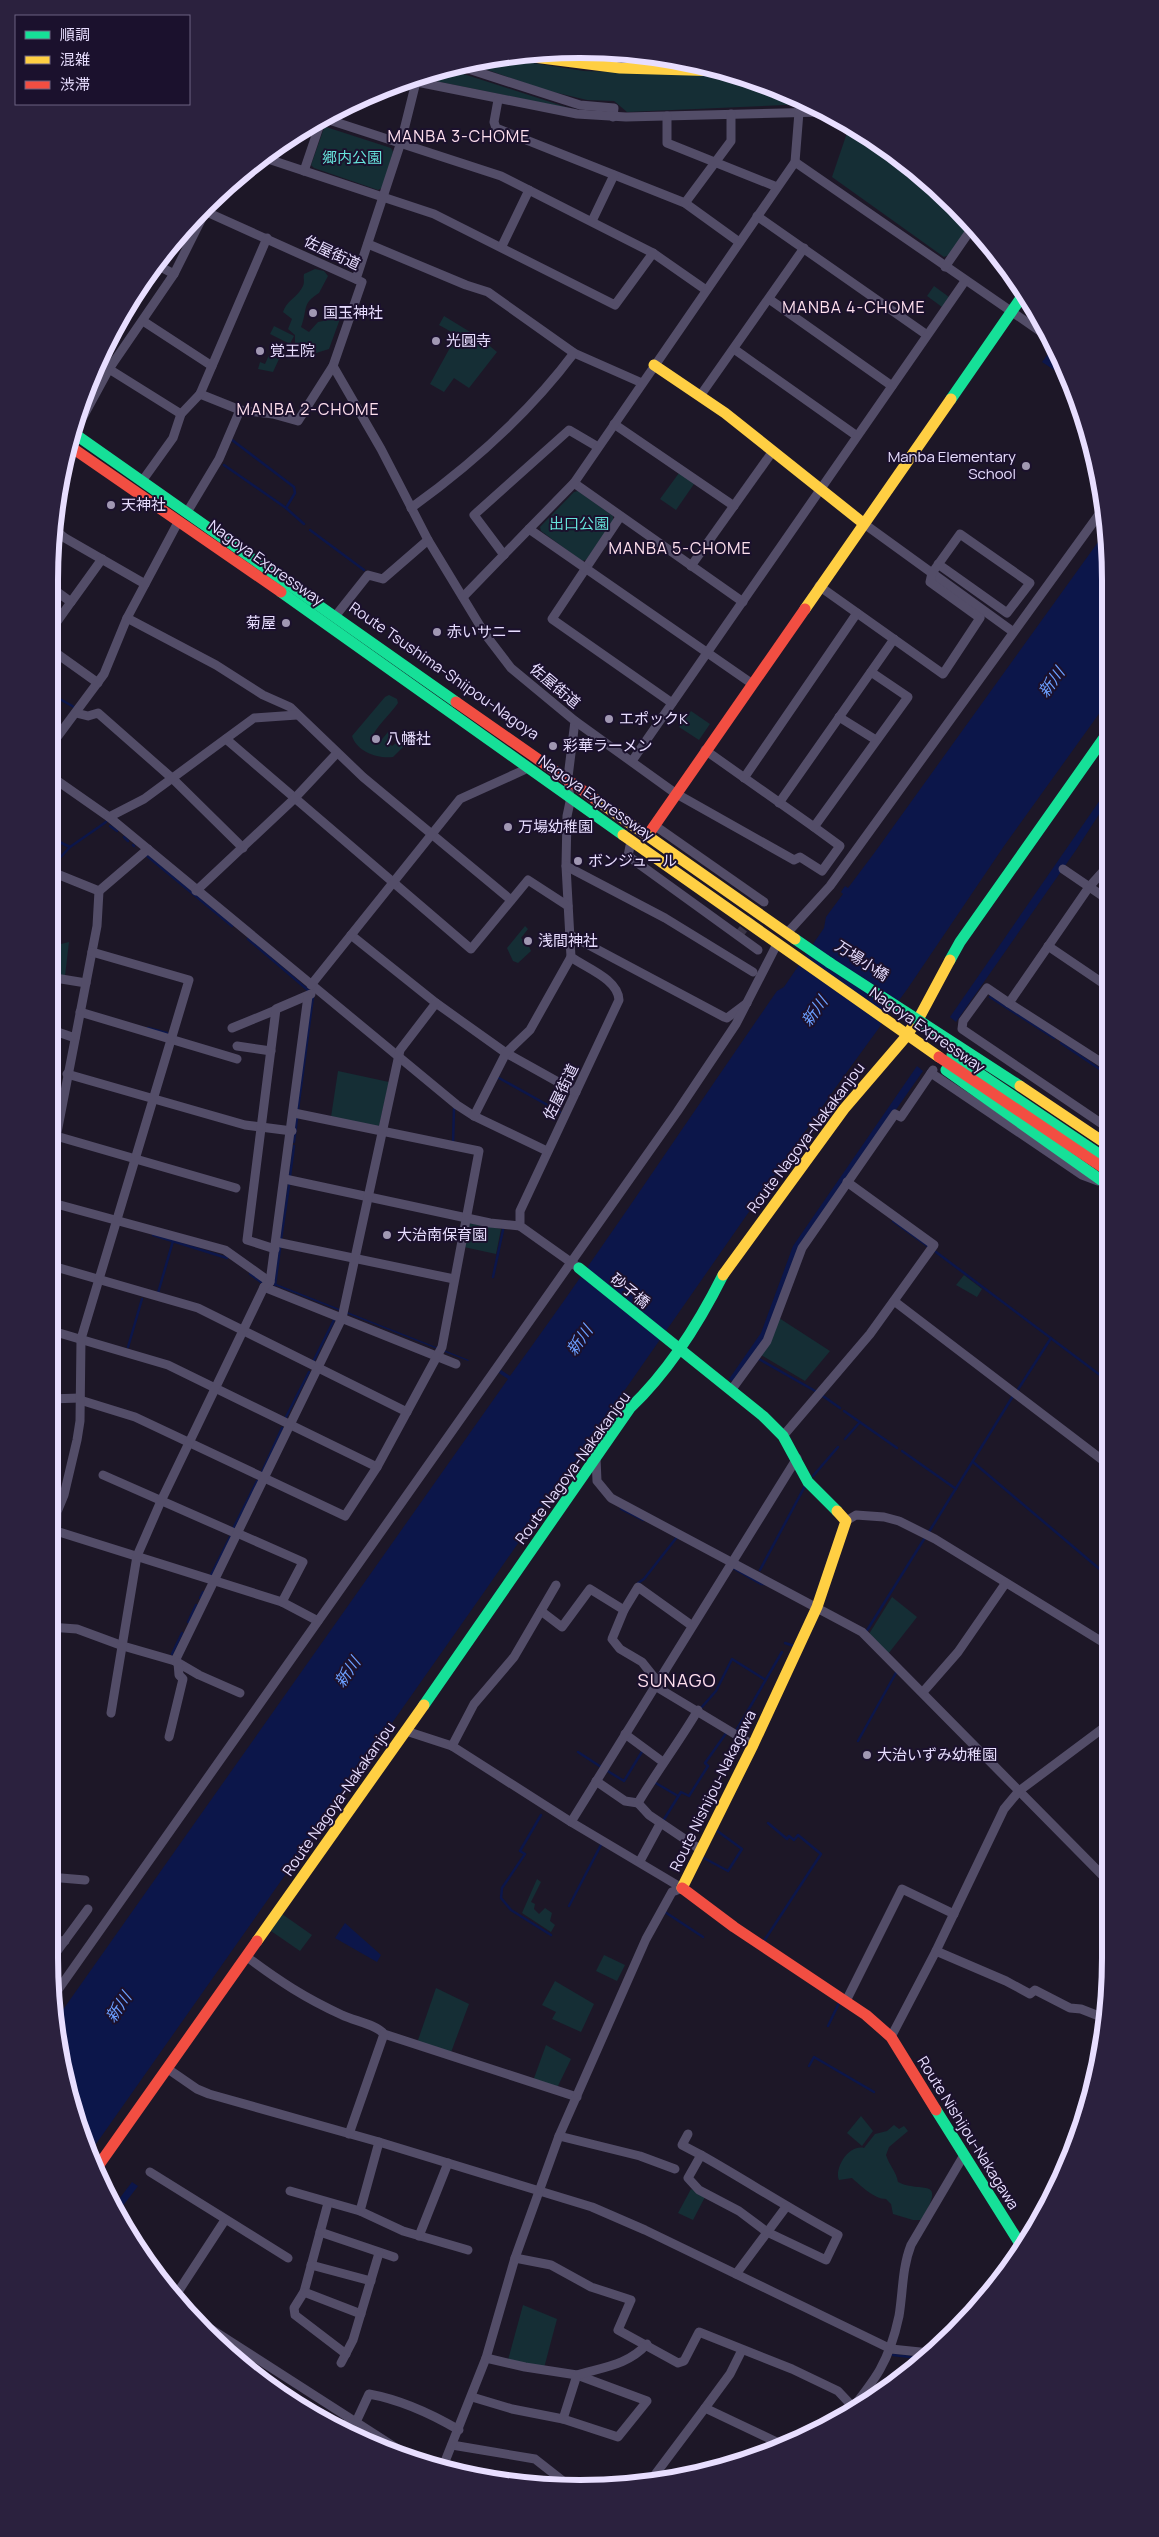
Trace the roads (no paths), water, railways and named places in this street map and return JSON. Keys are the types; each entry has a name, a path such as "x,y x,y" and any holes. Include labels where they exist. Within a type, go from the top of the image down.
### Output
{"main road":[{"path":"544,59 642,70 694,71"},
{"path":"652,828 1020,299"},
{"path":"654,365 700,396 773,451 863,523"},
{"name":"Route Tsushima-Shiipou-Nagoya","path":"78,433 568,777 652,828 793,934"},
{"name":"Nagoya Expressway","path":"78,433 658,845 830,963 1102,1141"},
{"name":"Nagoya Expressway","path":"74,448 220,548 786,951 1062,1142 1102,1167"},
{"path":"73,455 570,802 1102,1181"},
{"name":"Route Nagoya-Nakakanjou","path":"100,2164 406,1731 630,1408 649,1390 705,1311 725,1271 858,1090 904,1039 916,1013 960,942 1102,741"},
{"name":"万場小橋","path":"793,934 916,1013"},
{"path":"830,963 834,974 1102,1156"},
{"path":"916,1013 1102,1134"},
{"path":"1062,1142 1102,1176"},
{"name":"砂子橋","path":"574,1265 678,1349"},
{"path":"678,1349 728,1386 784,1436 808,1482 846,1521"},
{"name":"Route Nishijou-Nakagawa","path":"846,1521 817,1607 753,1745 682,1888 734,1927 846,2001 891,2037 1018,2241"}],"street":[{"path":"470,70 580,105 614,108 613,117"},
{"path":"419,83 498,100 577,114 613,117 812,112"},
{"path":"356,279 400,142 411,85"},
{"path":"498,100 494,122 496,128 685,203 739,242"},
{"path":"463,597 574,483 795,162 798,112"},
{"path":"685,203 731,141 731,114"},
{"path":"667,116 667,142 778,187"},
{"path":"331,121 501,176 653,253 706,290"},
{"path":"304,171 320,126"},
{"path":"270,159 434,214 502,246 615,306 653,253"},
{"path":"795,162 1010,313 1038,330"},
{"path":"592,221 614,175"},
{"path":"502,246 529,190"},
{"name":"佐屋街道","path":"208,212 362,282 333,366 381,449 428,540 485,634 511,668 575,721 568,777 570,802 567,816 566,866 571,957 614,985 619,993 616,1008 520,1211 520,1226"},
{"path":"757,216 927,335"},
{"path":"85,411 109,369 174,274 195,227"},
{"path":"945,267 969,232"},
{"path":"145,478 173,438 181,414 200,394 267,238"},
{"path":"368,244 466,285 488,292 574,353 642,383"},
{"path":"700,396 804,248"},
{"path":"161,267 174,274"},
{"path":"632,761 965,281"},
{"path":"769,299 892,386"},
{"path":"143,321 212,366"},
{"path":"734,349 857,436"},
{"path":"411,508 460,472 485,450 547,388 574,353"},
{"path":"200,394 240,410 273,414 298,421 333,366"},
{"path":"109,369 181,414"},
{"path":"94,388 98,390"},
{"path":"189,509 219,459 240,410"},
{"path":"614,424 734,506"},
{"path":"504,555 474,515 569,430 598,448"},
{"path":"691,566 773,451"},
{"path":"574,483 743,602"},
{"path":"793,934 830,886 1012,631 1097,516"},
{"path":"620,517 552,618 672,703"},
{"path":"863,523 1012,631"},
{"path":"58,736 104,674 127,618 176,526"},
{"path":"529,529 751,683"},
{"path":"60,533 145,584"},
{"path":"819,586 944,674 980,618 930,582 932,573 938,564 960,534 1030,583 1007,612 938,564"},
{"path":"337,614 368,575 383,580 428,540"},
{"path":"58,620 102,559"},
{"path":"58,593 71,602"},
{"path":"744,778 857,613"},
{"path":"127,618 216,665 263,695 290,707 337,753 511,900"},
{"path":"779,803 894,639"},
{"path":"58,655 98,684"},
{"path":"814,827 908,697 871,672"},
{"path":"76,713 88,716 98,713 173,779 243,848"},
{"path":"109,817 144,799 254,718 297,715"},
{"path":"839,717 876,740"},
{"path":"575,721 675,793 794,860 800,857 822,871 840,846 705,750"},
{"path":"226,739 471,949 528,880 568,906"},
{"path":"196,891 294,799 337,753"},
{"path":"112,1713 138,1556 161,1501 243,1330 267,1285 275,1245 292,1130 308,996 352,935 460,799 468,794 513,777 524,770"},
{"path":"58,781 109,817 196,891 457,1105 474,1116 547,1151"},
{"path":"652,828 764,902"},
{"path":"630,846 628,856 758,950"},
{"path":"58,1125 97,926 99,891 148,850"},
{"path":"566,866 665,918 754,972"},
{"path":"1063,869 1102,896"},
{"path":"58,871 99,891"},
{"path":"1008,1002 1089,887 1102,873"},
{"path":"352,935 436,1003 506,1053 576,1092"},
{"path":"570,935 724,1017 727,1018 748,1002"},
{"path":"1048,946 1102,983"},
{"path":"59,1989 318,1621 574,1265 593,1234 736,1024 780,951"},
{"path":"58,1504 64,1495 77,1440 81,1339 189,980 92,952"},
{"path":"474,1116 506,1053 530,1030 571,957"},
{"path":"58,978 86,983"},
{"path":"1102,1063 987,988 963,1021 960,1031 1102,1124"},
{"path":"232,1028 308,996"},
{"path":"169,1737 183,1680 179,1675 177,1662 343,1313 400,1050 436,1003"},
{"path":"276,1010 247,1240 454,1279"},
{"path":"80,1012 237,1059"},
{"path":"58,1032 75,1038"},
{"path":"238,1046 271,1051"},
{"path":"728,1386 767,1341 802,1248 895,1114 901,1116 932,1072 1082,1175 1102,1183"},
{"path":"67,1074 154,1100 245,1124 292,1130"},
{"path":"58,1399 80,1399 135,1416 264,1479 329,1506 345,1516 377,1467 439,1352 479,1151 383,1133 294,1113"},
{"path":"58,1137 236,1188"},
{"path":"285,1179 466,1218 520,1226 574,1265"},
{"path":"784,1436 870,1334 934,1245 847,1182"},
{"path":"58,1204 225,1250 267,1285 439,1352 456,1364"},
{"path":"58,1268 198,1308 407,1412"},
{"path":"894,1301 1102,1460"},
{"path":"58,1333 168,1365 377,1467"},
{"path":"596,1458 597,1481 611,1498 862,1632 1102,1875"},
{"path":"570,1822 691,1625 797,1458"},
{"path":"103,1475 303,1562 282,1602"},
{"path":"846,1521 856,1515 884,1517 900,1521 935,1539 1102,1642"},
{"path":"58,1532 282,1602 318,1621"},
{"path":"923,1692 958,1652 1006,1584"},
{"path":"452,1746 474,1704 514,1657 556,1585"},
{"path":"691,1625 638,1587 624,1610 612,1639 620,1649 642,1662 664,1693 698,1710 753,1745"},
{"path":"541,1611 562,1627 590,1589 624,1610"},
{"path":"58,1628 77,1629 123,1646 177,1662 240,1693"},
{"path":"638,1803 698,1710"},
{"path":"891,2037 936,1951 997,1823 1018,1791 1102,1729"},
{"path":"406,1731 452,1746 570,1822 640,1861 682,1888"},
{"path":"625,1734 663,1762"},
{"path":"596,1781 625,1801 638,1803 660,1824 701,1850"},
{"path":"640,1861 660,1824"},
{"path":"58,1878 85,1880"},
{"path":"445,2462 486,2358 516,2258 559,2136 646,1939 672,1892 682,1888"},
{"path":"846,2001 902,1889 954,1914"},
{"path":"58,1950 88,1909"},
{"path":"58,1941 65,1941"},
{"path":"936,1951 1006,1981 1030,1994 1035,1990 1070,2008 1081,2008 1098,2015"},
{"path":"247,1957 290,1989 357,2022 380,2030 384,2034 577,2097"},
{"path":"349,2134 384,2034"},
{"path":"168,2069 197,2089 210,2094 379,2142 592,2207 890,2349 921,2352"},
{"path":"688,2134 682,2145 701,2155 759,2187 786,2207 838,2235 826,2260 767,2232 739,2211 700,2190 688,2178 701,2155"},
{"path":"559,2136 640,2156 675,2169"},
{"path":"360,2211 379,2142"},
{"path":"861,2398 880,2374 890,2349 899,2315 906,2259 911,2245 964,2155"},
{"path":"419,2236 448,2163"},
{"path":"150,2172 288,2258"},
{"path":"290,2191 360,2211 403,2232 468,2250"},
{"path":"328,2203 304,2292 294,2308 295,2315 343,2358 353,2340 379,2252"},
{"path":"736,2274 786,2207"},
{"path":"178,2291 225,2220"},
{"path":"320,2232 394,2257"},
{"path":"516,2258 551,2266 591,2287 631,2300 618,2330 647,2344 678,2363 684,2361 699,2332 792,2368 838,2391 850,2404"},
{"path":"311,2265 371,2281"},
{"path":"304,2292 361,2314"},
{"path":"215,2332 389,2444"},
{"path":"578,2375 622,2364 637,2356 647,2344"},
{"path":"656,2474 730,2374 742,2350"},
{"path":"472,2397 512,2409 563,2419 618,2437 647,2401 578,2375 525,2367 486,2358"},
{"path":"563,2419 578,2375"},
{"path":"348,2425 370,2394 396,2399 435,2416 459,2430"},
{"path":"705,2408 775,2441"},
{"path":"452,2445 535,2459 560,2479"}],"water":[{"path":"1049,352 1059,373 1042,362"},
{"name":"新川","path":"1100,540 1102,580 1102,710 1004,846 908,988 836,1087 93,2148 75,2093 61,2013 508,1379 499,1373 501,1370 510,1376 544,1329 777,991 784,987 824,928 826,917 843,894 841,892 845,886 848,888"},
{"path":"1102,797 1102,810 1076,850 956,1022 950,1017"},
{"path":"917,1066 923,1071 804,1241 768,1333 734,1383 729,1379 761,1333 793,1246"},
{"path":"274,1283 469,1360 274,1285"},
{"path":"345,1923 381,1955 377,1962 335,1938"},
{"path":"132,2182 138,2186 122,2208 118,2201"}],"waterway":[{"path":"232,440 294,487 295,493 286,508"},
{"path":"224,465 286,508 304,524"},
{"path":"310,530 364,570"},
{"path":"58,698 74,707"},
{"path":"58,860 70,847 106,822"},
{"path":"110,826 117,831"},
{"path":"124,837 128,841"},
{"path":"58,841 70,847"},
{"path":"146,855 232,926"},
{"path":"248,939 309,991"},
{"path":"298,1109 313,997"},
{"path":"990,997 1054,1038"},
{"path":"148,1028 167,1033"},
{"path":"1061,1043 1102,1071"},
{"path":"499,1078 560,1112"},
{"path":"453,1143 454,1109"},
{"path":"294,1142 297,1118"},
{"path":"290,1176 294,1146"},
{"path":"281,1239 289,1185"},
{"path":"893,1221 929,1247"},
{"path":"493,1277 503,1230"},
{"path":"153,1235 227,1258"},
{"path":"158,1293 173,1241"},
{"path":"275,1285 280,1248"},
{"path":"936,1252 1102,1376"},
{"path":"250,1274 261,1282"},
{"path":"128,1347 142,1299"},
{"path":"314,1360 334,1320"},
{"path":"1017,1391 1051,1338"},
{"path":"759,1359 817,1392"},
{"path":"286,1417 309,1372"},
{"path":"823,1396 840,1408"},
{"path":"929,1532 1013,1396"},
{"path":"844,1411 897,1448"},
{"path":"845,1439 860,1422"},
{"path":"262,1472 282,1428"},
{"path":"813,1476 838,1447"},
{"path":"902,1451 956,1489"},
{"path":"973,1462 1102,1571"},
{"path":"233,1529 257,1481"},
{"path":"760,1570 805,1486"},
{"path":"621,1509 643,1520"},
{"path":"866,1632 926,1536"},
{"path":"211,1575 230,1537"},
{"path":"638,1583 644,1579 677,1537"},
{"path":"733,1568 761,1584 766,1584"},
{"path":"200,1598 203,1592"},
{"path":"188,1622 196,1605"},
{"path":"172,1654 182,1633"},
{"path":"785,1643 794,1646"},
{"path":"736,1731 782,1652"},
{"path":"701,1708 716,1691 732,1659 764,1679"},
{"path":"858,1741 897,1671"},
{"path":"663,1821 681,1792 689,1796 708,1766 705,1763 727,1732"},
{"path":"606,1770 624,1781 643,1750"},
{"path":"578,1752 601,1767"},
{"path":"654,1782 678,1796"},
{"path":"541,1815 520,1851 525,1854 502,1888 501,1898 511,1910 551,1935"},
{"path":"764,1941 821,1854 798,1835 794,1840 789,1836 787,1839 768,1823"},
{"path":"702,1857 728,1871 742,1849 716,1830"},
{"path":"569,1906 602,1843"},
{"path":"665,1912 703,1937"},
{"path":"828,2026 839,2003"},
{"path":"809,2066 814,2057 874,2092"},
{"path":"893,2355 915,2357"}],"tunnel":[{"path":"738,936 764,902"}],"place":[{"name":"国玉神社","path":"313,313"},
{"name":"光圓寺","path":"436,341"},
{"name":"覚王院","path":"260,351"},
{"name":"Manba Elementary School","path":"1026,466"},
{"name":"天神社","path":"111,505"},
{"name":"菊屋","path":"286,623"},
{"name":"赤いサニー","path":"437,632"},
{"name":"エポックK","path":"609,719"},
{"name":"八幡社","path":"376,739"},
{"name":"彩華ラーメン","path":"553,746"},
{"name":"万場幼稚園","path":"508,827"},
{"name":"ボンジュール","path":"578,861"},
{"name":"浅間神社","path":"528,941"},
{"name":"大治南保育園","path":"387,1235"},
{"name":"大治いずみ幼稚園","path":"867,1755"}],"district":[{"name":"MANBA 3-CHOME","path":"459,136"},
{"name":"MANBA 4-CHOME","path":"854,307"},
{"name":"MANBA 2-CHOME","path":"308,409"},
{"name":"MANBA 5-CHOME","path":"680,548"},
{"name":"SUNAGO","path":"677,1681"}],"park label":[{"name":"郷内公園","path":"352,158"},
{"name":"出口公園","path":"579,524"}]}
